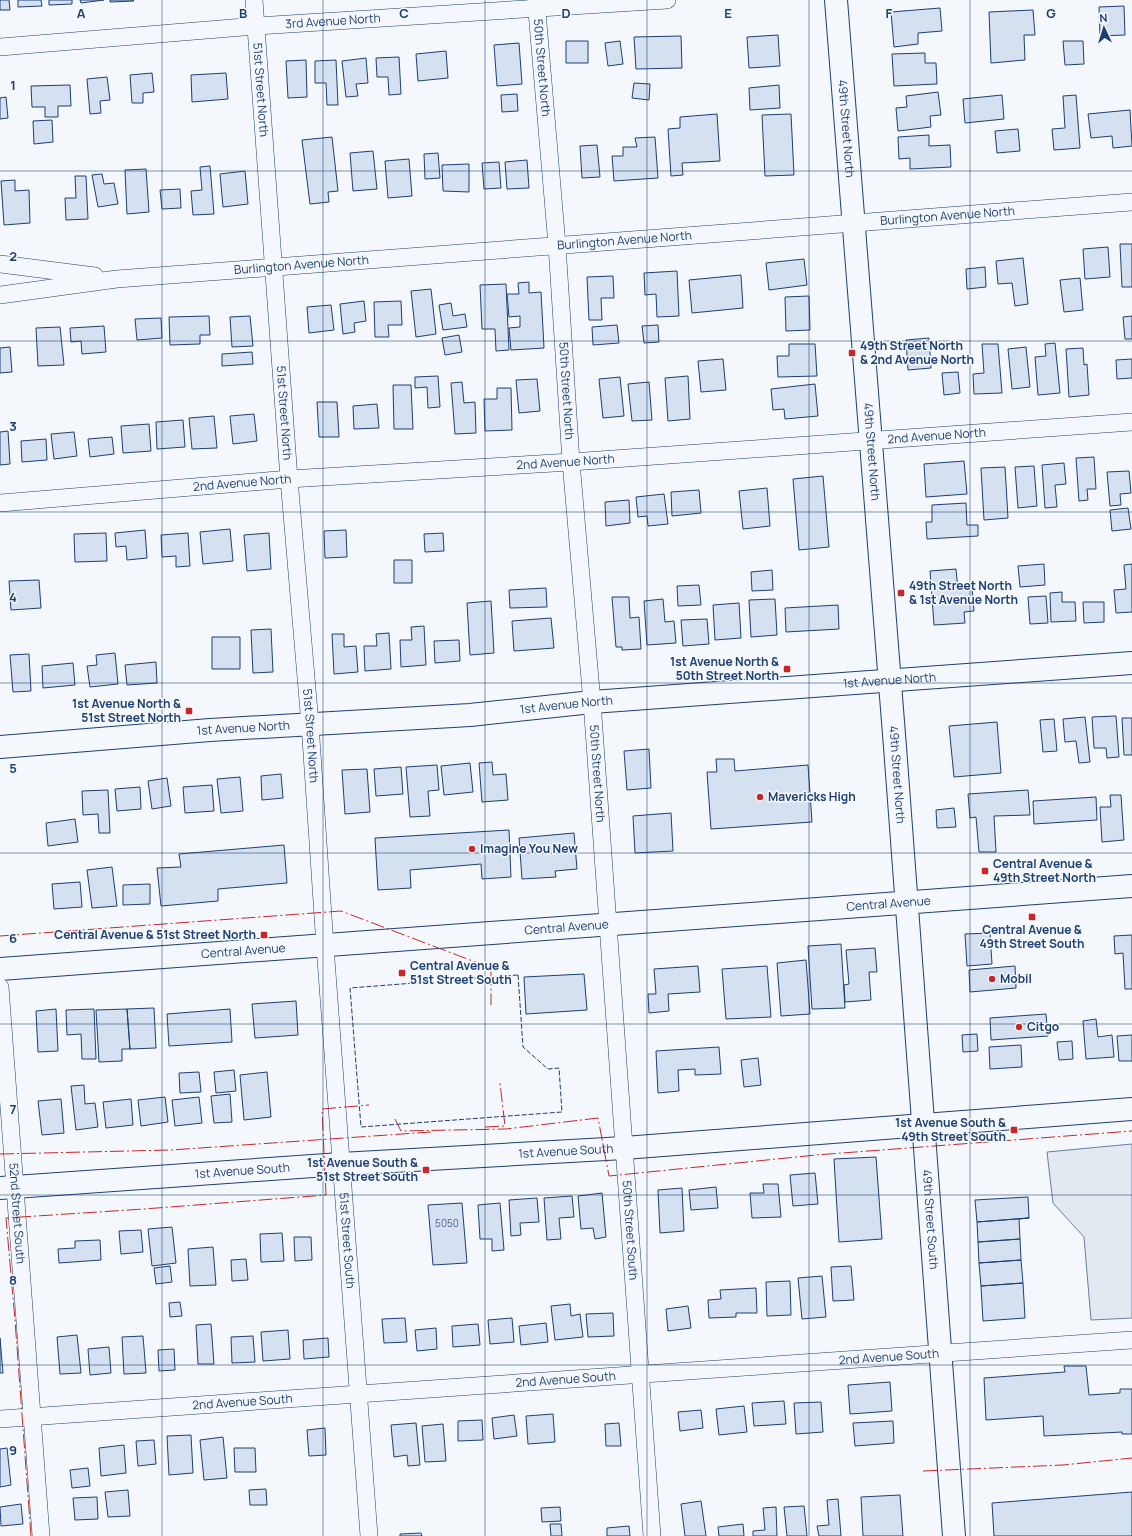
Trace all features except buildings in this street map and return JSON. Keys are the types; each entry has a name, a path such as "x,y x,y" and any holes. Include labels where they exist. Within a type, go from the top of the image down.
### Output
{"main road":[{"name":"49th Street North","path":"836,0 907,903"},
{"name":"1st Avenue North","path":"0,747 210,730 470,714 592,702 1132,663"},
{"name":"Central Avenue","path":"0,969 1132,886"},
{"name":"49th Street South","path":"907,903 954,1536"},
{"name":"1st Avenue South","path":"7,1187 341,1164 624,1148 1132,1109"}],"street":[{"name":"51st Street North","path":"254,0 289,479 310,724 325,946"},
{"name":"3rd Avenue North","path":"0,47 536,5 667,0"},
{"name":"50th Street North","path":"536,5 557,245 572,462 592,702 607,925"},
{"name":"Burlington Avenue North","path":"0,295 117,278 1132,202"},
{"name":"Burlington Avenue North","path":"0,264 117,278"},
{"name":"2nd Avenue North","path":"0,503 289,479 572,462 1132,422"},
{"name":"50th Street South","path":"607,925 652,1536"},
{"name":"51st Street South","path":"325,946 369,1536"},
{"name":"52nd Street South","path":"0,987 7,1187 32,1416 41,1536"},
{"name":"2nd Avenue South","path":"0,1419 1132,1340"}],"shaded area":[{"path":"1132,1144 1132,1318 1091,1320 1084,1237 1053,1203 1047,1152"}],"fence":[{"path":"518,975 523,1047 548,1069 559,1068 562,1112 361,1127 350,988 518,975"}],"power":[{"path":"0,936 341,911 491,968 491,1005"},
{"path":"485,1127 505,1126 500,1083"},
{"path":"31,1536 6,1218 326,1195 322,1109 369,1105"},
{"path":"395,1119 401,1131 506,1129 598,1118 609,1176 816,1155 1132,1131"},
{"path":"0,1154 171,1150 431,1132"},
{"path":"923,1471 1063,1465 1132,1458"}],"place":[{"name":"49th Street North & 2nd Avenue North","path":"852,353"},
{"name":"49th Street North & 1st Avenue North","path":"901,593"},
{"name":"1st Avenue North & 50th Street North","path":"787,669"},
{"name":"1st Avenue North & 51st Street North","path":"189,711"},
{"name":"Mavericks High","path":"760,797"},
{"name":"Imagine You New","path":"472,849"},
{"name":"Central Avenue & 49th Street North","path":"985,871"},
{"name":"Central Avenue & 49th Street South","path":"1032,917"},
{"name":"Central Avenue & 51st Street North","path":"264,935"},
{"name":"Central Avenue & 51st Street South","path":"402,973"},
{"name":"Mobil","path":"992,979"},
{"name":"Citgo","path":"1019,1027"},
{"name":"1st Avenue South & 49th Street South","path":"1014,1130"},
{"name":"1st Avenue South & 51st Street South","path":"426,1170"}]}
